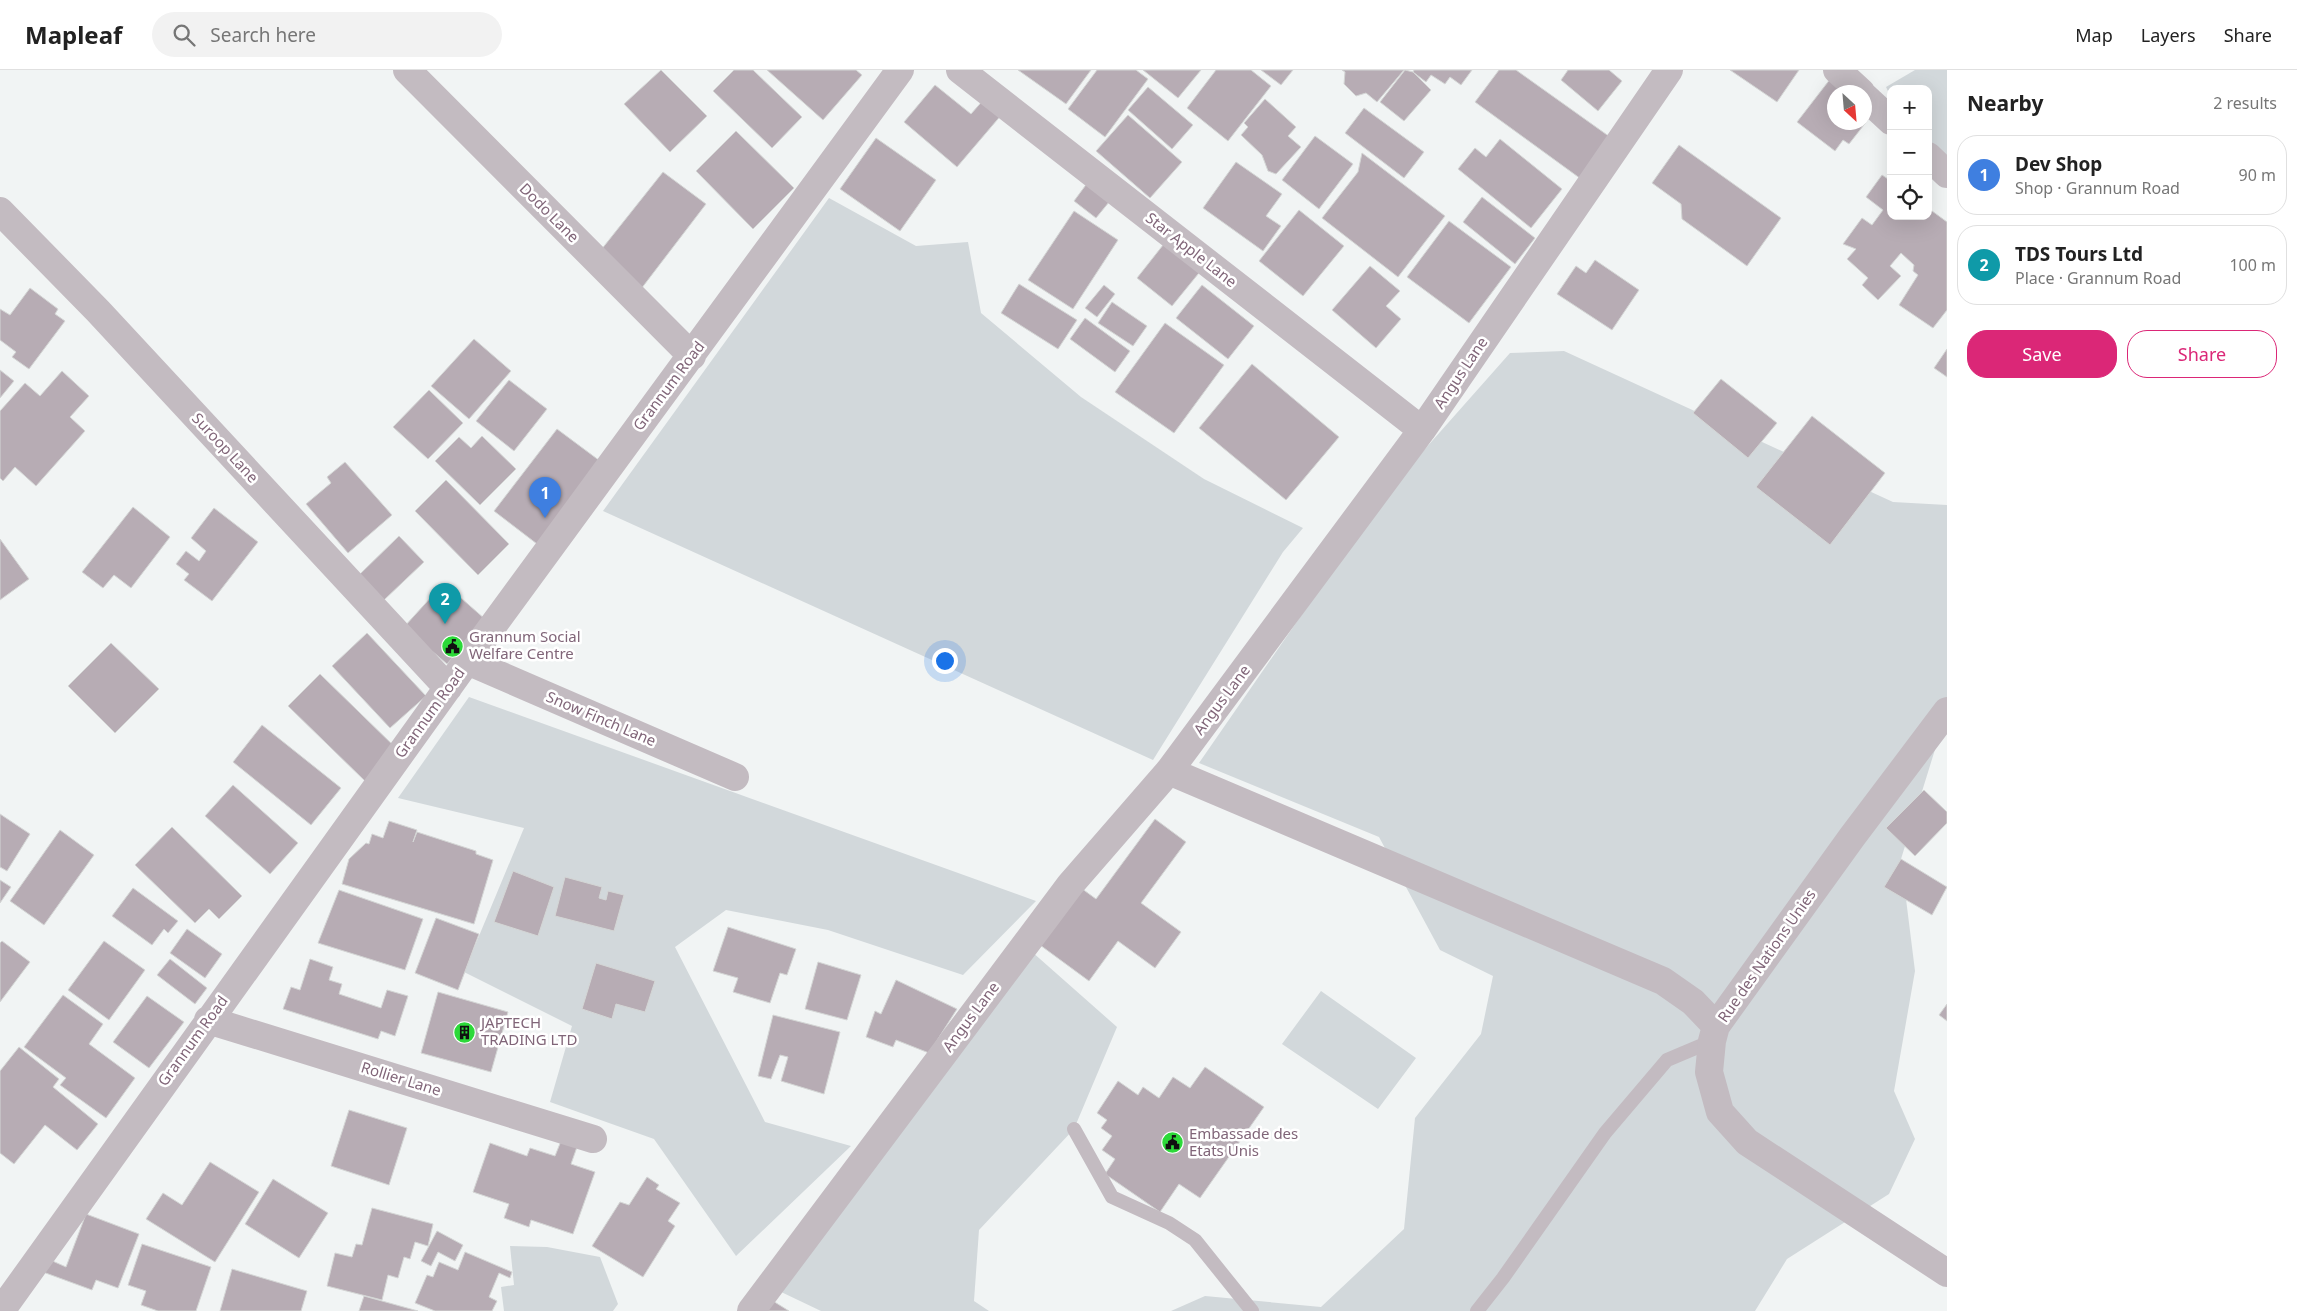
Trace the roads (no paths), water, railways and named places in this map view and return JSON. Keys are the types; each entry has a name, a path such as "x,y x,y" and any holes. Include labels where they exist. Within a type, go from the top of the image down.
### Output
{"street":[{"name":"Dodo Lane","path":"407,70 692,356"},
{"name":"Grannum Road","path":"0,1311 467,661 900,70"},
{"name":"Star Apple Lane","path":"960,70 1422,430"},
{"name":"Angus Lane","path":"751,1311 1070,885 1169,771 1422,430 1669,70"},
{"path":"1837,70 1853,85"},
{"path":"1872,103 1887,116"},
{"path":"1932,160 1947,174"},
{"name":"Suroop Lane","path":"0,211 98,311 448,688"},
{"name":"Snow Finch Lane","path":"467,661 735,777"},
{"name":"Rue des Nations Unies","path":"1947,711 1846,844 1714,1034 1709,1072 1720,1112 1747,1142 1947,1273"},
{"path":"1169,771 1663,980 1693,1002 1714,1034"},
{"name":"Rollier Lane","path":"208,1020 593,1138"}],"lane":[{"path":"1477,1311 1509,1270 1605,1133 1666,1060 1714,1034"},
{"path":"1074,1129 1112,1197 1168,1223 1195,1240 1252,1311"}],"place":[{"name":"Dev Shop","path":"545,518"},
{"name":"TDS Tours Ltd","path":"445,624"},
{"name":"Grannum Social Welfare Centre","path":"453,646"},
{"name":"JAPTECH TRADING LTD","path":"465,1032"},
{"name":"Embassade des Etats Unis","path":"1173,1143"}]}
